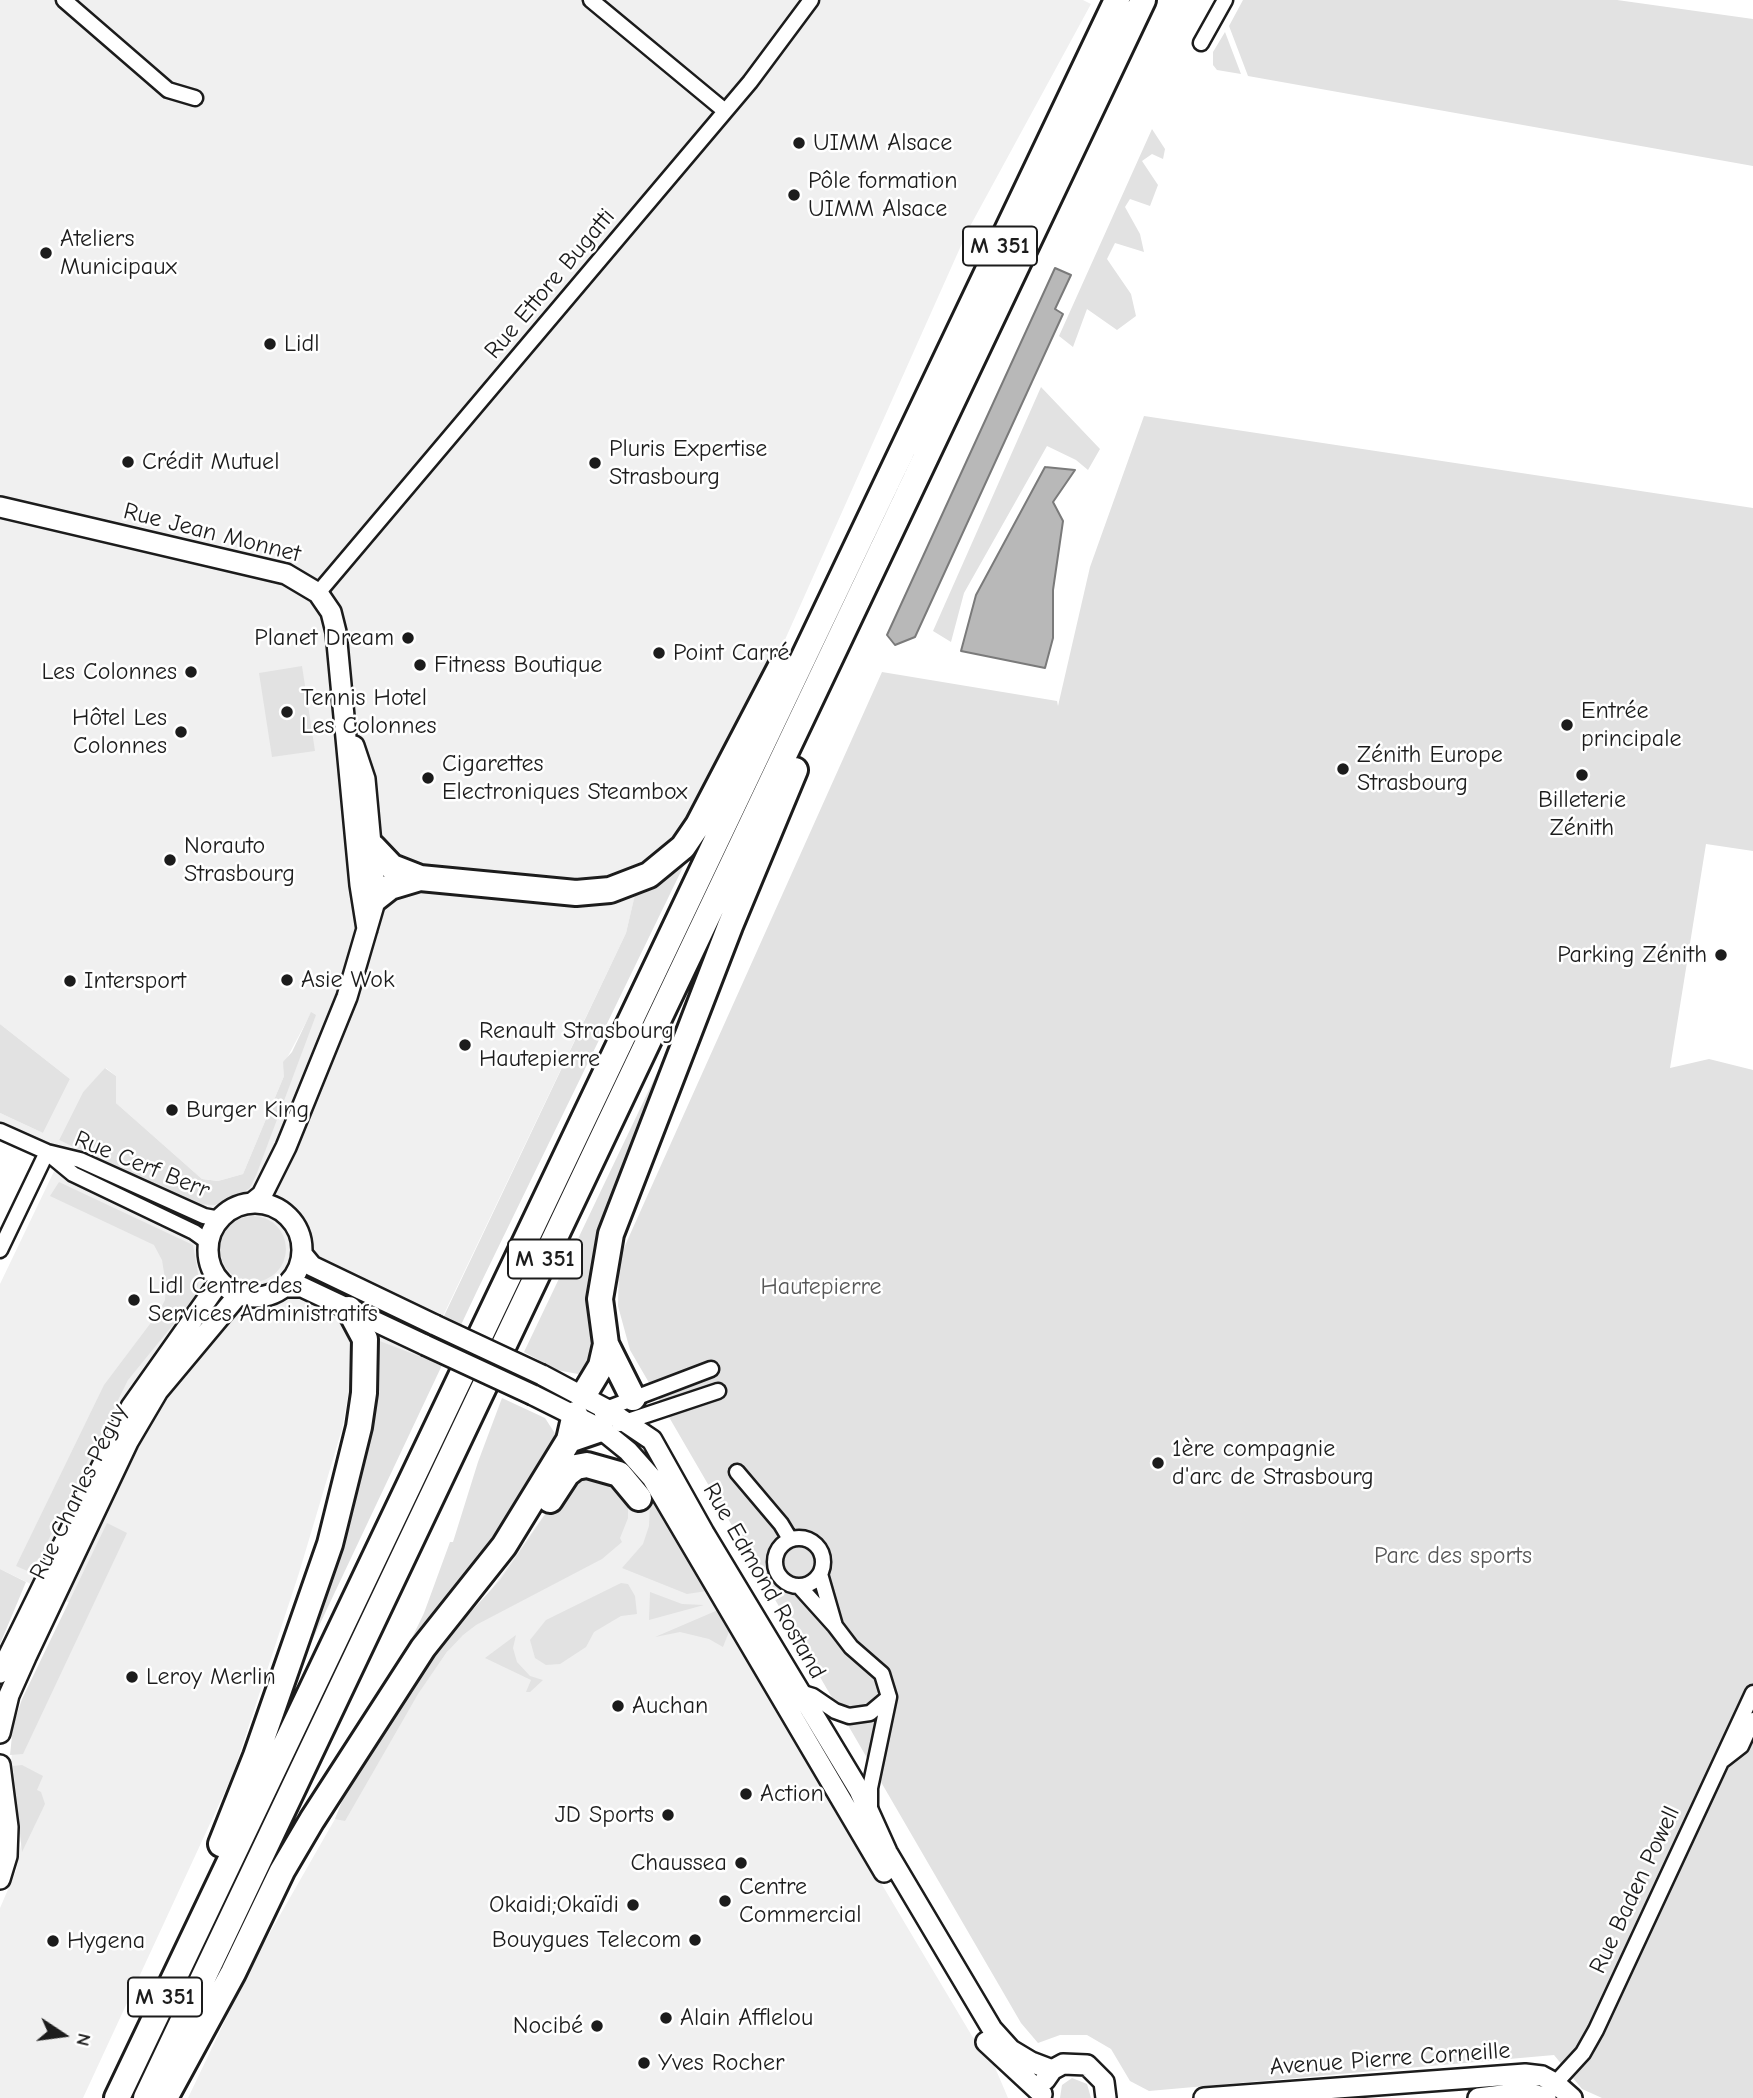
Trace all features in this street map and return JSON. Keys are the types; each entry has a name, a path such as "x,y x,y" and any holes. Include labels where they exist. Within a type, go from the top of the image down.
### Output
{"highway":[{"name":"M 351","path":"117,2098 1117,0"},
{"name":"M 351","path":"146,2098 1143,0"},
{"path":"634,1412 606,1344 600,1299 611,1234 730,926 808,737 900,542 944,421"},
{"path":"373,847 392,867 419,878 594,892 627,885 666,863 698,825 824,584 882,491"},
{"path":"376,898 383,890 419,878"},
{"path":"102,2098 222,1842 330,1544 364,1393 365,1339 349,1309"},
{"path":"165,2098 233,1973 282,1871 416,1659 491,1564 569,1440 579,1405 601,1366 606,1344"},
{"path":"569,1440 604,1419"},
{"path":"458,1604 509,1560 567,1474 576,1467 587,1465 611,1470 629,1483 639,1498"}],"street":[{"path":"64,0 168,90 195,98"},
{"path":"591,0 725,111"},
{"name":"Rue Ettore Bugatti","path":"318,593 725,111 811,0"},
{"path":"1201,43 1225,0"},
{"name":"Rue Jean Monnet","path":"0,508 286,574 318,593 331,612 335,632 367,929"},
{"name":"Rue Jean Monnet","path":"346,723 365,779 376,898"},
{"path":"252,1203 262,1195 286,1147 356,972 376,898"},
{"name":"Rue Cerf Berr","path":"0,1131 47,1152 80,1160 204,1216 219,1219"},
{"path":"284,1214 279,1192 286,1147"},
{"path":"0,1250 47,1152"},
{"name":"Rue Cerf Berr","path":"47,1152 73,1174 194,1232 208,1242"},
{"path":"252,1203 265,1204 284,1214 296,1227 302,1254 299,1266 284,1287 270,1294 254,1297 239,1294 220,1281 212,1269 208,1242 219,1219 240,1205 252,1203"},
{"name":"Rue Edmond Rostand","path":"302,1254 312,1266 542,1375 579,1405 604,1419 663,1494 972,2021 1006,2063 1042,2096"},
{"name":"Rue Charles Péguy","path":"0,1673 131,1407 220,1281"},
{"name":"Rue Edmond Rostand","path":"284,1287 302,1287 533,1395 579,1405"},
{"name":"Rue Charles Péguy","path":"0,1730 9,1695 128,1442 158,1391 239,1294"},
{"path":"634,1412 711,1369"},
{"path":"634,1412 718,1391"},
{"name":"Rue Edmond Rostand","path":"604,1419 634,1412 859,1790 887,1852 992,2029 1011,2050 1052,2070"},
{"path":"737,1472 781,1524 790,1539"},
{"path":"835,1626 820,1574 823,1559 816,1545 802,1538 790,1539 777,1553 776,1567 784,1580 799,1586 851,1647 883,1674 888,1697 870,1788 871,1816"},
{"path":"799,1586 807,1585 820,1574"},
{"path":"800,1692 813,1696 835,1711 849,1716 870,1713 888,1697"},
{"name":"Rue Baden Powell","path":"1548,2092 1583,2053 1596,2030 1753,1693"},
{"path":"1719,1763 1741,1746 1753,1720"},
{"path":"0,1765 8,1827 7,1856 0,1878"},
{"path":"1042,2096 1045,2081 1052,2070 1075,2062 1087,2065 1104,2082 1109,2097"},
{"name":"Avenue Pierre Corneille","path":"1204,2098 1525,2074 1542,2076 1548,2092"},
{"name":"Avenue Pierre Corneille","path":"1478,2098 1527,2092 1548,2092 1572,2098"}],"shaded area":[{"path":"0,0 1083,0 1091,4 968,230 687,859 637,887 626,933 423,1358 355,1332 352,1375 342,1429 299,1573 233,1774 83,2098 0,2098 0,1908 16,1871 21,1844 11,1765 14,1722 70,1603 0,1569 0,1284 58,1163 0,1137 0,1113 43,1133 70,1079 0,1024","holes":["311,1013 250,1188 235,1199 215,1205 59,1140 83,1092 106,1068 116,1076 116,1103 202,1179 218,1181 243,1174 284,1076 287,1058","234,1222 284,1238 285,1256 224,1265 220,1254 223,1234"]},
{"path":"1055,268 1071,275 1055,309 1063,314 915,637 895,645 887,635"},
{"path":"1045,467 1075,470 1053,502 1063,521 1053,590 1053,638 1045,668 961,651 976,595"},
{"path":"564,1487 628,1503 655,1503 972,2036 991,2058 1008,2098 188,2098 252,1964 335,1819 343,1799"}],"green space":[{"path":"1243,0 1617,0 1753,19 1753,166 1248,76 1229,26"},
{"path":"1225,32 1241,74 1217,70 1213,65 1213,52"},
{"path":"1152,129 1165,149 1163,159 1152,154 1142,161 1158,185 1150,206 1130,199 1125,207 1140,234 1144,252 1115,243 1107,259 1131,294 1136,316 1117,330 1087,309 1073,347 1059,336"},
{"path":"1041,387 1100,449 1088,470 1076,460 1047,446 964,593 951,642 933,631"},
{"path":"1144,416 1753,508 1753,851 1706,844 1670,1068 1709,1059 1753,1070 1753,2098 1602,2098 1582,2089 1554,2055 1149,2091 1130,2081 1111,2049 1087,2035 1060,2035 1038,2043 1021,2023 630,1350 618,1306 619,1259 882,672 1057,701 1058,706 1090,567"},
{"name":"Tennis Hotel Les Colonnes","path":"302,666 315,751 272,757 259,673"},
{"path":"687,859 477,1291 293,1681 367,1441 377,1397 377,1340 424,1358 626,933 637,886"},
{"path":"690,1004 605,1229 598,1344 583,1375 557,1370 524,1352"},
{"path":"311,1012 316,1015 257,1173 250,1188 235,1199 215,1205 195,1204 59,1140 83,1092 105,1068 116,1076 116,1103 202,1179 218,1181 243,1174 284,1076 283,1062 292,1052"},
{"path":"0,1024 70,1079 43,1133 0,1113"},
{"path":"59,1182 193,1245 199,1279 197,1292 189,1305 128,1380 32,1573 16,1566 104,1385 159,1312 165,1300 166,1285 162,1260 154,1245 50,1196"},
{"path":"247,1216 259,1216 271,1221 281,1231 286,1249 284,1262 271,1277 259,1282 247,1282 235,1277 225,1267 220,1255 220,1243 225,1231 235,1221"},
{"path":"502,1398 545,1418 556,1435 492,1541 413,1644 409,1644 424,1613 450,1542 453,1542 478,1462"},
{"path":"577,1474 604,1474 628,1503 628,1518 620,1538 622,1542 602,1559 476,1625 463,1635 447,1652 418,1694 345,1821 335,1819 343,1799 433,1653 500,1580 564,1487"},
{"path":"650,1503 655,1503 707,1591 687,1594 622,1568 643,1544 649,1526"},
{"path":"107,1523 127,1533 23,1754 10,1755 13,1726 22,1699"},
{"path":"0,1569 26,1582 0,1644"},
{"path":"621,1583 628,1584 635,1596 637,1614 621,1616 594,1632 586,1647 560,1664 546,1665 535,1658 530,1640 546,1620"},
{"path":"650,1592 682,1604 704,1605 649,1620"},
{"path":"718,1610 730,1629 723,1647 709,1639 680,1632 655,1637"},
{"path":"516,1635 513,1648 517,1662 530,1676 543,1680 530,1692 526,1692 531,1680 485,1658"},
{"path":"22,1765 43,1776 37,1790 41,1792 45,1804 22,1852 13,1766"},
{"path":"1072,2078 1087,2084 1091,2098 1060,2098 1062,2085"}],"place":[{"name":"UIMM Alsace","path":"799,143"},
{"name":"Pôle formation UIMM Alsace","path":"794,195"},
{"name":"Ateliers Municipaux","path":"46,253"},
{"name":"Lidl","path":"270,344"},
{"name":"Crédit Mutuel","path":"128,462"},
{"name":"Pluris Expertise Strasbourg","path":"595,463"},
{"name":"Planet Dream","path":"408,638"},
{"name":"Point Carré","path":"659,653"},
{"name":"Fitness Boutique","path":"420,665"},
{"name":"Les Colonnes","path":"191,672"},
{"name":"Tennis Hotel Les Colonnes","path":"287,712"},
{"name":"Entrée principale","path":"1567,725"},
{"name":"Hôtel Les Colonnes","path":"181,732"},
{"name":"Zénith Europe Strasbourg","path":"1343,769"},
{"name":"Billeterie Zénith","path":"1582,775"},
{"name":"Cigarettes Electroniques Steambox","path":"428,778"},
{"name":"Norauto Strasbourg","path":"170,860"},
{"name":"Parking Zénith","path":"1721,955"},
{"name":"Asie Wok","path":"287,980"},
{"name":"Intersport","path":"70,981"},
{"name":"Renault Strasbourg Hautepierre","path":"465,1045"},
{"name":"Burger King","path":"172,1110"},
{"name":"Lidl Centre des Services Administratifs","path":"134,1300"},
{"name":"1ère compagnie d'arc de Strasbourg","path":"1158,1463"},
{"name":"Leroy Merlin","path":"132,1677"},
{"name":"Auchan","path":"618,1706"},
{"name":"Action","path":"746,1794"},
{"name":"JD Sports","path":"668,1815"},
{"name":"Chaussea","path":"741,1863"},
{"name":"Centre Commercial","path":"725,1901"},
{"name":"Okaidi;Okaïdi","path":"633,1905"},
{"name":"Bouygues Telecom","path":"695,1940"},
{"name":"Hygena","path":"53,1941"},
{"name":"Alain Afflelou","path":"666,2018"},
{"name":"Nocibé","path":"597,2026"},
{"name":"Yves Rocher","path":"644,2063"}],"park label":[{"name":"Hautepierre","path":"821,1287"},
{"name":"Parc des sports","path":"1453,1556"}]}
